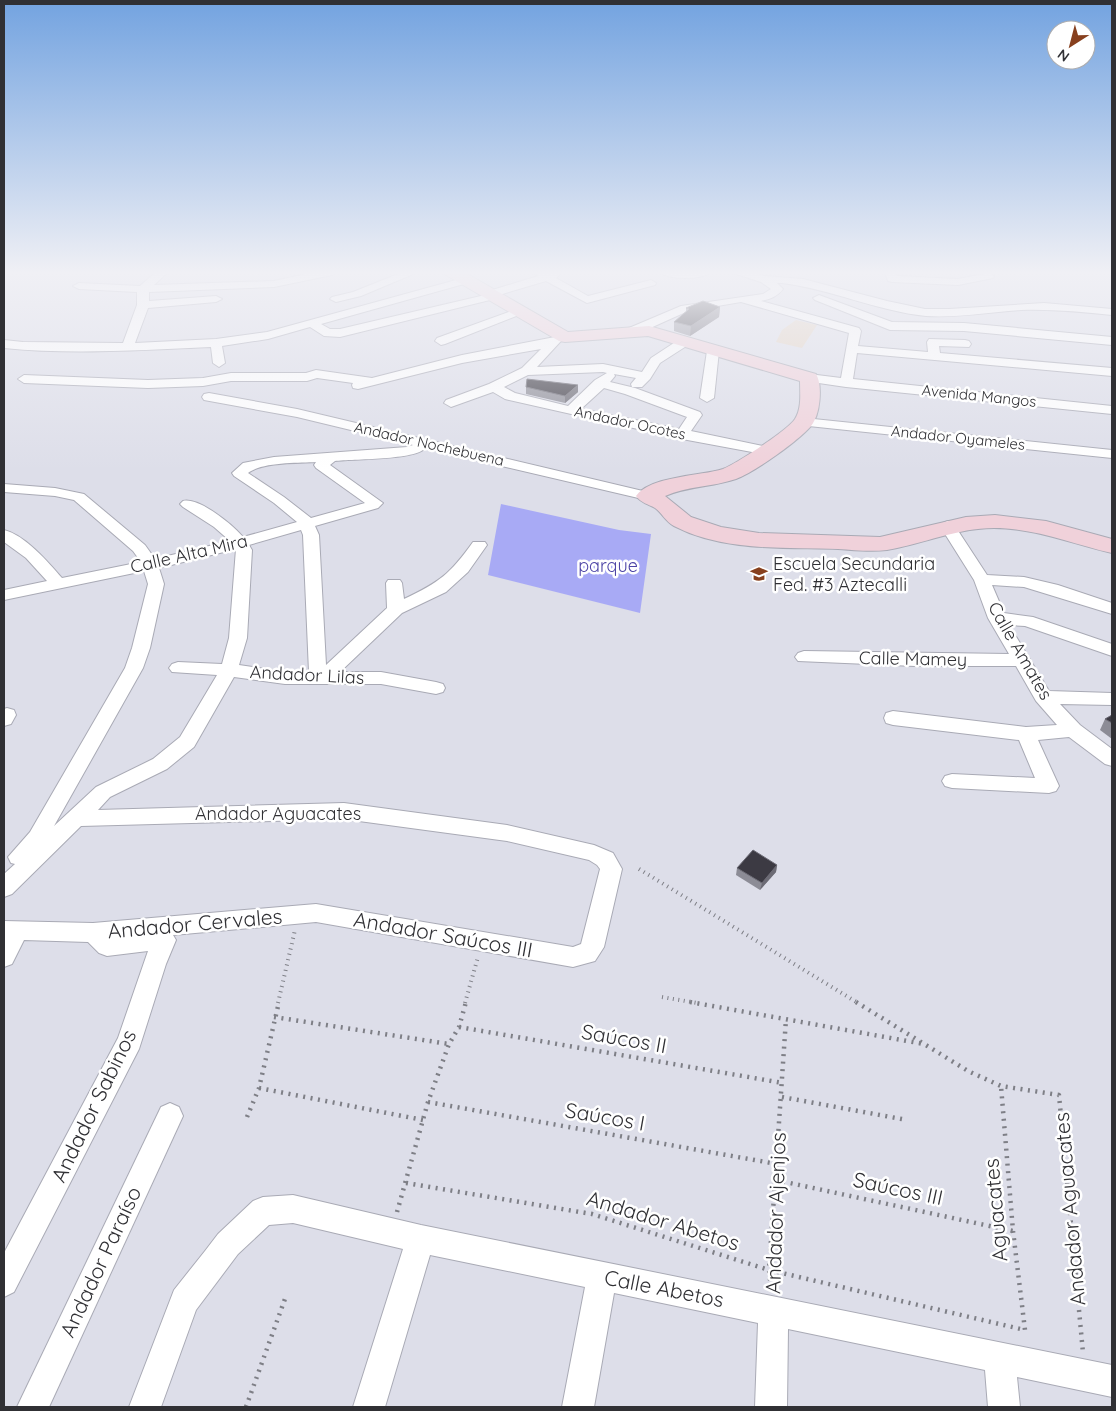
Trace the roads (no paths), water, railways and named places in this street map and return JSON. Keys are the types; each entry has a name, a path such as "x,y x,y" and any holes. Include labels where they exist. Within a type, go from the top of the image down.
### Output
{"main road":[{"path":"555,338 558,340 580,338"},
{"path":"671,338 809,378 810,404 804,422 768,451 729,474 669,486 657,501 683,522 709,531 783,542 883,543 910,538 948,526 980,522 1020,524 1062,531 1112,546"}],"street":[{"path":"128,347 131,338"},
{"path":"4,344 23,346 128,347 216,343 249,338"},
{"path":"441,341 450,338"},
{"path":"846,383 854,338"},
{"path":"965,338 967,359"},
{"path":"1005,338 1010,363"},
{"path":"1060,338 1069,368"},
{"path":"1078,338 1111,345"},
{"path":"451,403 494,387 526,371 558,340"},
{"path":"354,387 370,381 462,359 558,340"},
{"path":"630,391 646,376 655,362 684,342"},
{"path":"934,356 933,342 965,344"},
{"path":"216,343 219,363"},
{"path":"852,349 1112,372"},
{"path":"707,398 713,351"},
{"path":"526,371 603,368 646,376"},
{"path":"571,411 600,382 616,370"},
{"path":"24,379 148,384 203,382 231,377 307,377 316,374 370,381"},
{"name":"Avenida Mangos","path":"809,378 1112,410"},
{"path":"600,382 695,415 682,435"},
{"name":"Andador Ocotes","path":"494,387 510,396 571,411 768,451"},
{"name":"Andador Nochebuena","path":"209,396 297,413 657,501"},
{"name":"Andador Oyameles","path":"804,422 1112,454"},
{"path":"321,677 311,534 306,522 279,500 239,473 248,466 274,461 409,451 418,448 421,443"},
{"name":"Calle Alta Mira","path":"4,595 150,563 201,554 306,522 373,505 375,502 321,465 331,457"},
{"path":"4,488 55,492 79,497 139,548 150,563 156,584 141,648 134,668 37,838 18,858 4,888"},
{"path":"18,858 78,818 103,792 160,764 187,742 229,670 238,638 244,550 241,543 216,521 188,504"},
{"name":"Calle Amates","path":"948,526 982,580 997,618 1043,697 1073,730 1112,759"},
{"path":"4,535 32,555 58,583"},
{"path":"321,677 396,609 440,588 462,568 479,545"},
{"path":"982,580 1024,582 1052,589 1112,609"},
{"path":"394,583 396,609"},
{"path":"997,618 1027,621 1112,650"},
{"name":"Calle Mamey","path":"804,657 1021,660"},
{"name":"Andador Lilas","path":"178,668 229,670 285,678 381,678 436,688"},
{"path":"1043,697 1112,699"},
{"path":"893,718 1026,734 1073,730"},
{"path":"952,781 1049,786 1026,734"},
{"name":"Andador Aguacates","path":"78,818 344,811 507,833 594,852 605,859"},
{"path":"587,954 592,946 611,869 605,859"},
{"name":"Andador Saúcos III","path":"298,915 316,914 573,957 587,954"},
{"name":"Andador Cervales","path":"11,930 92,932 298,915"},
{"path":"4,957 11,930"},
{"name":"Andador Sabinos","path":"4,1282 130,1041 154,964 164,940 107,946 92,932"},
{"name":"Andador Paraíso","path":"33,1407 170,1116"},
{"name":"Calle Abetos","path":"145,1407 185,1301 228,1244 263,1211 293,1209 421,1239 602,1277 1099,1378"},
{"path":"369,1407 421,1239"},
{"path":"578,1407 602,1277"},
{"name":"Andador Ajenjos","path":"771,1407 773,1311"},
{"path":"1000,1359 1004,1407"}],"place":[{"name":"Escuela Secundaria Fed. #3 Aztecalli","path":"759,574"}],"park label":[{"name":"parque","path":"608,566"}]}
